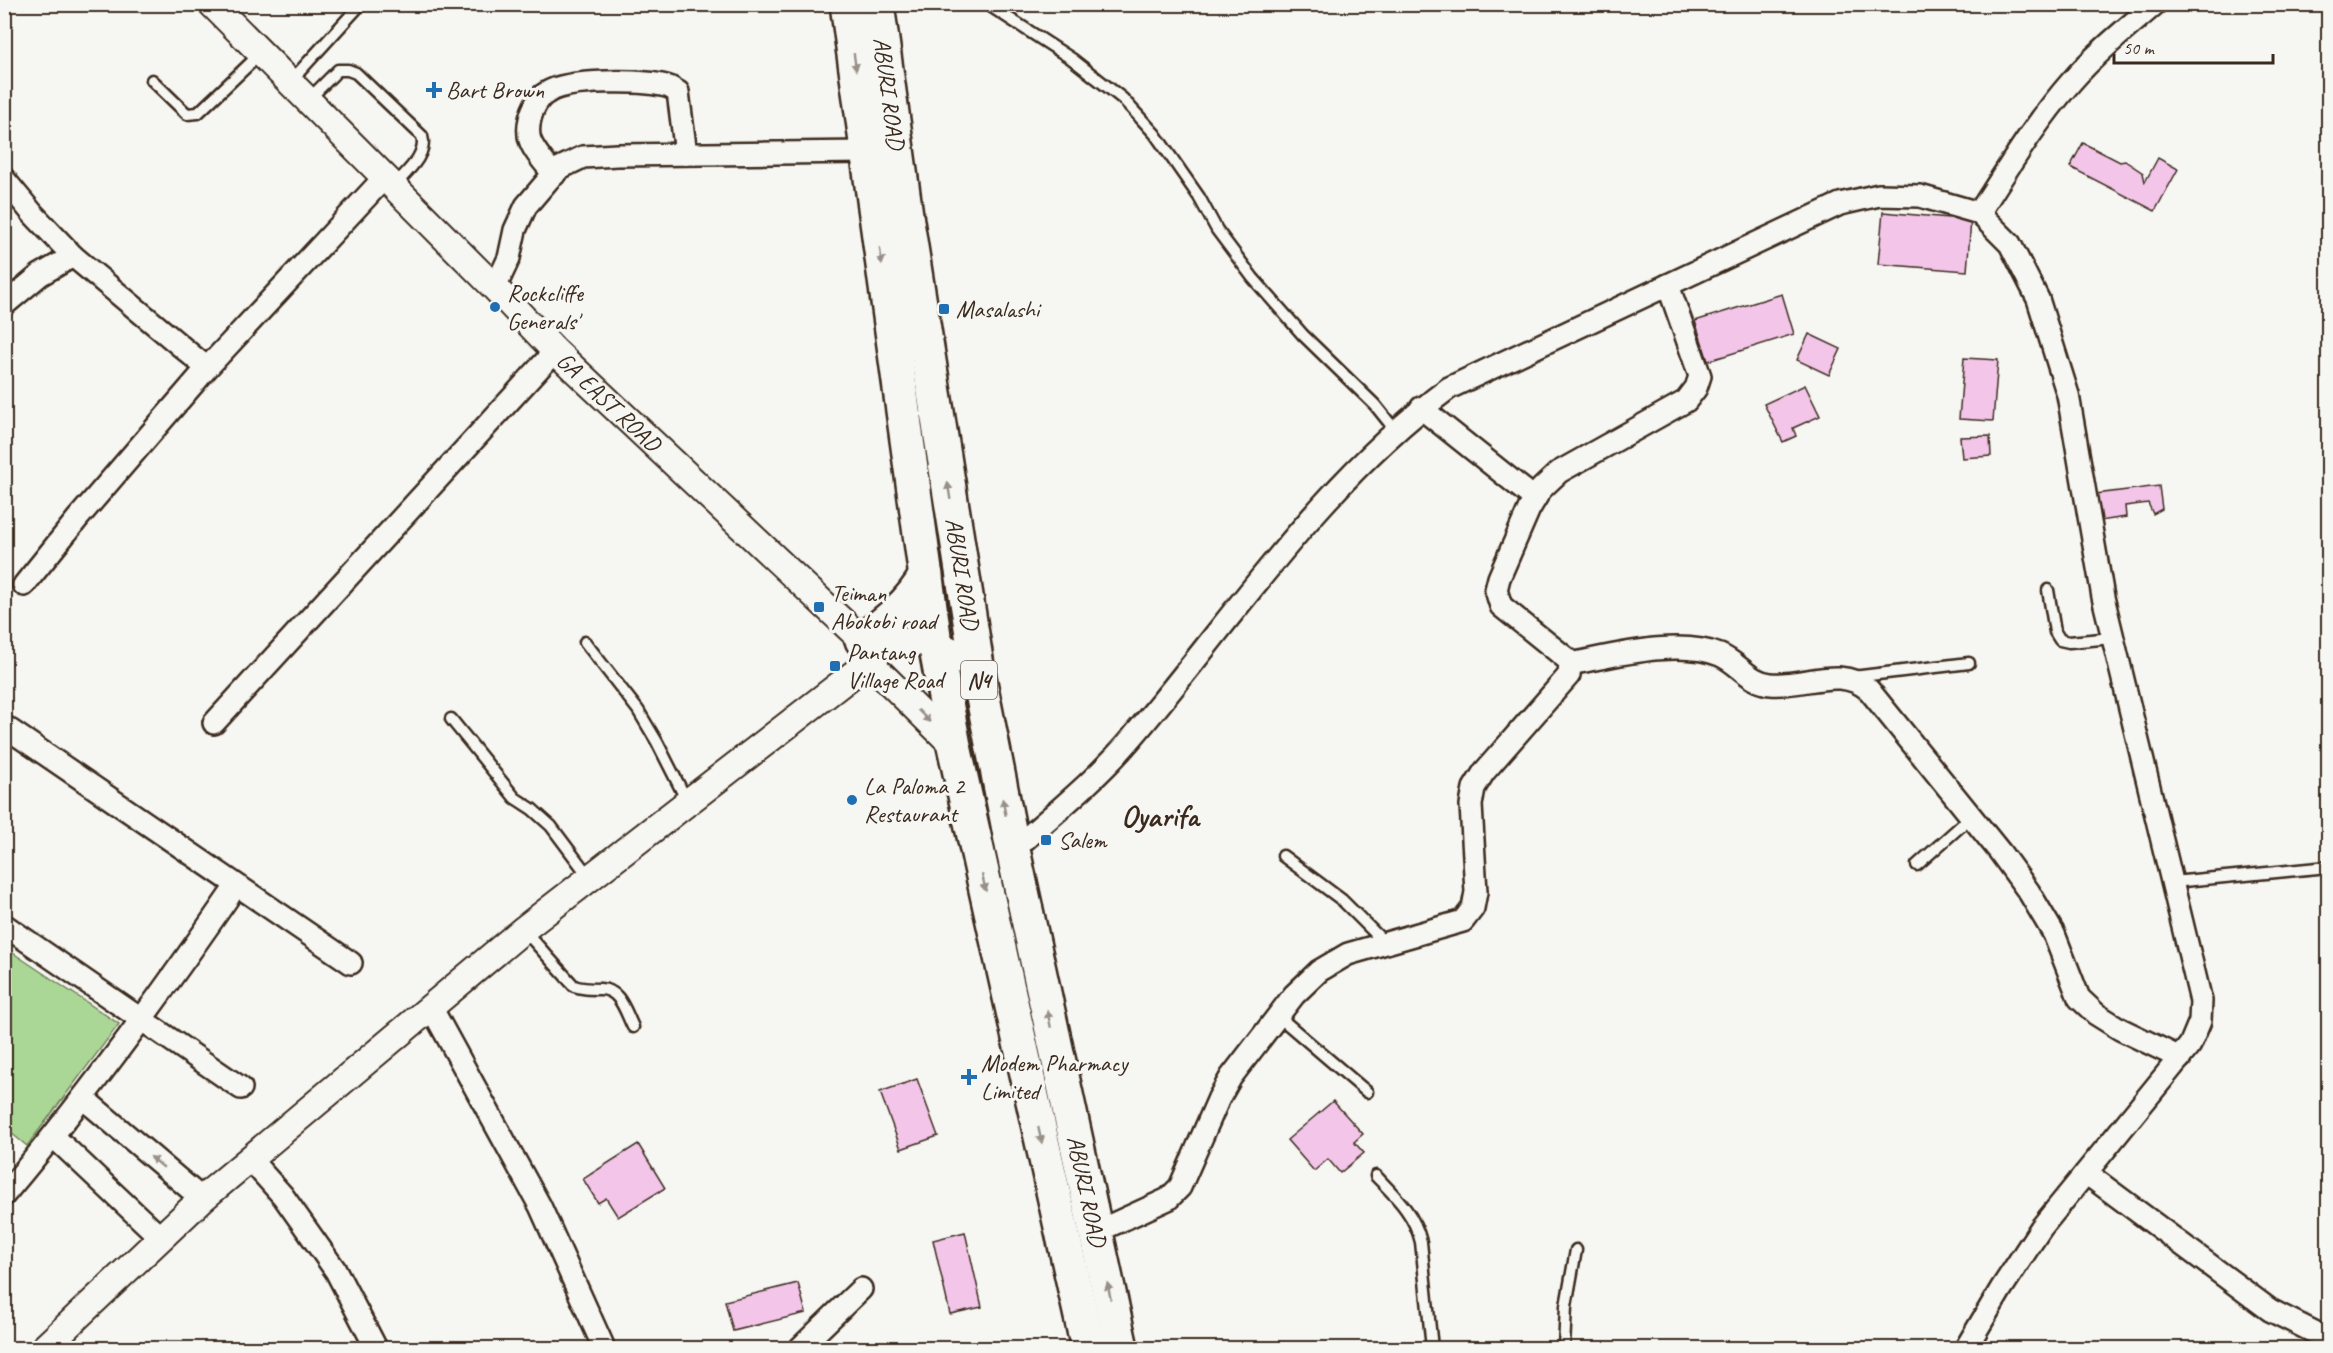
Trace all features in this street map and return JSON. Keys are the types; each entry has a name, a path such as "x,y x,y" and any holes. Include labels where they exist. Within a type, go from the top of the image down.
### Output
{"highway":[{"name":"ABURI ROAD","path":"847,4 935,643 954,746 1088,1348"},
{"name":"ABURI ROAD","path":"877,4 906,215 978,672 1013,850 1121,1348"},
{"path":"874,647 882,626 907,603 918,590 926,575"}],"street":[{"path":"1979,213 2027,139 2071,82 2106,46 2155,4"},
{"name":"GA EAST ROAD","path":"223,8 261,53 555,351 874,647 954,746"},
{"path":"554,175 529,139 528,128 538,100 548,91 568,86 642,83 669,86 678,93 686,154"},
{"path":"495,288 509,258 515,230 526,206 560,168 583,157 867,152"},
{"path":"4,178 33,214 73,256 207,368"},
{"path":"24,585 78,518 207,368 389,183"},
{"path":"1013,850 1128,744 1319,507 1395,430 1449,388 1840,204 1880,195 1920,196 1979,213 2010,244 2038,299 2068,395 2112,638 2201,1001 2200,1021 2190,1045 2041,1228 1966,1348"},
{"path":"4,305 40,275 73,256"},
{"path":"1096,1232 1168,1199 1180,1187 1219,1098 1231,1077 1294,995 1319,971 1348,954 1463,921 1473,908 1476,892 1471,805 1474,788 1484,772 1569,675 1570,664 1567,659 1501,606 1497,598 1499,578 1541,489 1559,472 1686,401 1696,388 1700,376 1668,285"},
{"path":"214,723 555,351"},
{"path":"1421,408 1535,499"},
{"path":"44,1348 202,1199 249,1158 524,929 688,803 874,647 935,643 952,651 978,672"},
{"path":"1570,664 1657,649 1686,648 1720,655 1756,681 1773,685 1847,678 1859,681 1869,690 1972,816 2029,892 2049,926 2079,998 2104,1019 2180,1058"},
{"path":"4,726 351,963"},
{"path":"8,1183 54,1137 143,1020 236,886"},
{"path":"4,925 240,1088"},
{"path":"431,1006 540,1206 604,1348"},
{"path":"83,1098 202,1199"},
{"path":"54,1137 162,1239"},
{"path":"249,1158 283,1196 336,1271 376,1348"},
{"path":"2086,1173 2270,1310 2328,1339"},
{"path":"800,1348 861,1289"}],"lane":[{"path":"290,82 361,4"},
{"path":"987,4 1072,59 1123,99 1161,143 1199,197 1217,230 1253,278 1303,335 1375,405 1395,430"},
{"path":"152,80 188,114 194,115 261,53"},
{"path":"308,100 338,70 348,70 356,73 422,136 423,151 389,183"},
{"path":"2048,590 2055,632 2060,640 2069,642 2112,638"},
{"path":"585,642 638,710 688,803"},
{"path":"1847,678 1969,663"},
{"path":"450,719 515,798 551,826 590,878"},
{"path":"1917,865 1972,816"},
{"path":"1283,856 1342,900 1385,943"},
{"path":"2173,882 2328,867"},
{"path":"524,929 574,986 611,991 619,998 633,1026"},
{"path":"1278,1016 1367,1092"},
{"path":"1376,1176 1410,1212 1418,1228 1432,1348"},
{"path":"1564,1348 1566,1306 1576,1250"}],"green space":[{"path":"4,947 119,1024 27,1146 5,1128"}],"building":[{"path":"2083,143 2120,162 2125,161 2143,173 2145,182 2158,158 2178,169 2155,211 2070,167"},
{"path":"1883,212 1971,220 1967,271 1878,264"},
{"path":"1782,294 1794,334 1708,361 1695,321"},
{"path":"1809,334 1841,349 1829,375 1797,360"},
{"path":"1964,358 1998,360 1993,421 1959,419"},
{"path":"1805,385 1820,416 1793,428 1796,436 1783,442 1764,404"},
{"path":"1990,436 1991,456 1962,458 1960,437"},
{"path":"2159,486 2162,509 2153,514 2148,503 2125,506 2126,517 2100,521 2096,494"},
{"path":"917,1079 938,1136 901,1149 880,1092"},
{"path":"1333,1101 1363,1134 1354,1142 1364,1153 1340,1173 1328,1159 1314,1171 1287,1140"},
{"path":"638,1144 665,1188 618,1217 606,1198 598,1203 583,1179"},
{"path":"965,1232 982,1307 950,1314 933,1240"},
{"path":"798,1283 806,1313 733,1331 725,1301"}],"place":[{"name":"Bart Brown","path":"434,90"},
{"name":"Rockcliffe Generals'","path":"495,307"},
{"name":"Masalashi","path":"944,309"},
{"name":"Teiman Abokobi road","path":"819,607"},
{"name":"Pantang Village Road","path":"835,666"},
{"name":"La Paloma 2 Restaurant","path":"852,800"},
{"name":"Salem","path":"1046,840"},
{"name":"Modem Pharmacy Limited","path":"969,1077"}],"district":[{"name":"Oyarifa","path":"1160,816"}]}
